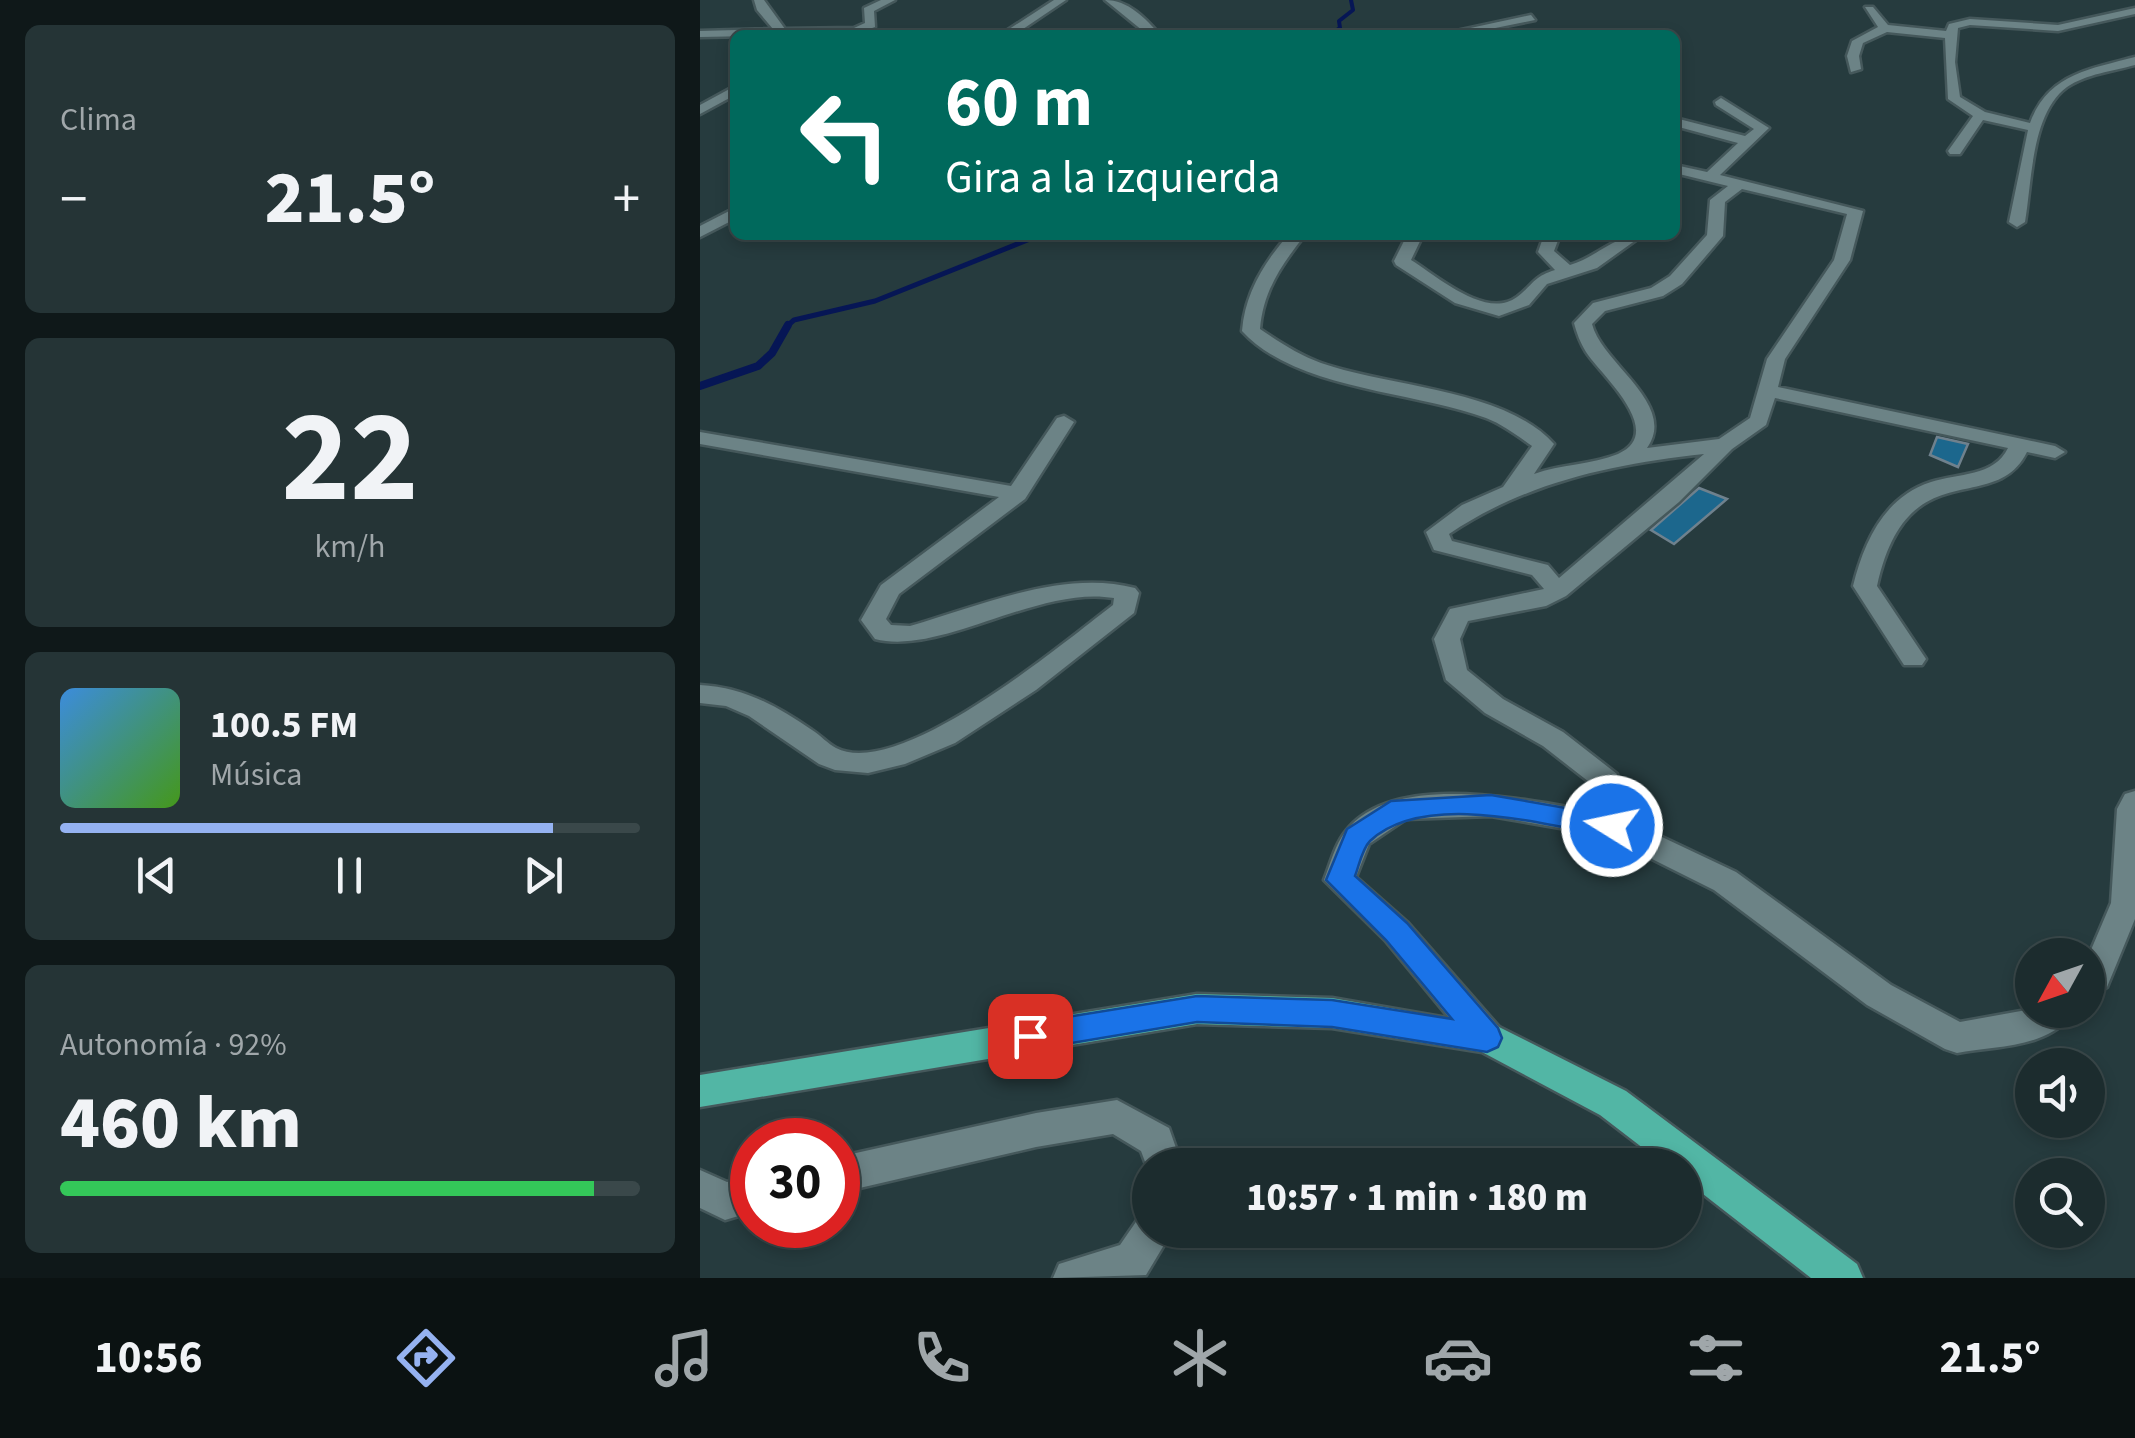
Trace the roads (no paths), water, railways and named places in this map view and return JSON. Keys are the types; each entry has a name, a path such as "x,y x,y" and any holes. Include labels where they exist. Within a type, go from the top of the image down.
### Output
{"main road":[{"path":"700,1091 1197,1009 1332,1013 1487,1038 1613,1102 1843,1278"}],"street":[{"path":"759,0 762,10 779,30"},
{"path":"870,30 868,10 890,0"},
{"path":"1014,30 1061,0"},
{"path":"1110,0 1149,30"},
{"path":"1870,8 1885,28"},
{"path":"2035,128 1980,115 1954,99 1947,66 1954,46 1952,26 1970,22 2041,29 2135,10"},
{"path":"1470,30 1531,18"},
{"path":"1855,69 1853,56 1858,42 1885,28 1950,35"},
{"path":"700,34 730,34"},
{"path":"2018,222 2042,102 2053,87 2135,62"},
{"path":"700,90 730,90"},
{"path":"700,110 730,93"},
{"path":"1710,177 1762,128 1721,102"},
{"path":"1955,151 1980,115"},
{"path":"1680,123 1748,142"},
{"path":"1612,826 1607,781 1552,740 1494,706 1455,674 1447,639 1459,615 1546,598 1558,591 1759,420 1776,358 1842,260 1854,211 1680,170"},
{"path":"1628,458 1645,436 1646,419 1583,332 1583,323 1588,314 1600,307 1657,292 1676,280 1714,236 1718,200 1740,184"},
{"path":"700,232 730,216"},
{"path":"1293,240 1277,258 1251,310 1251,331 1315,368 1496,414 1544,444 1510,492"},
{"path":"1412,240 1402,261 1461,299 1499,311 1522,301 1541,280 1591,264 1616,242"},
{"path":"1550,240 1546,252 1566,272"},
{"path":"1767,390 2055,452"},
{"path":"700,694 712,694 768,713 835,760 880,763 950,736 1125,608 1126,593 1116,588 1084,588 911,634 884,633 874,620 889,590 1017,494 1064,422"},
{"path":"700,438 1017,494"},
{"path":"1913,658 1866,586 1872,550 1908,498 1938,485 1981,478 2008,466 2020,444"},
{"path":"1558,591 1540,570 1442,545 1437,532 1470,510 1546,476 1628,458 1725,445"},
{"path":"2105,953 2126,903 2131,809 2135,802"},
{"path":"1487,1038 1396,931 1340,880 1357,837 1400,808 1491,805 1612,826 1725,881 1878,994 1957,1038 2015,1028"},
{"path":"860,1170 1036,1130 1117,1117 1156,1140 1159,1148"},
{"path":"700,1188 730,1199"},
{"path":"1073,1278 1132,1261 1141,1248"}],"waterway":[{"path":"1337,30 1339,21 1353,10 1351,0"},
{"path":"788,326 794,320 875,301 1028,240"},
{"path":"700,386 758,366 772,353 788,326"}]}
